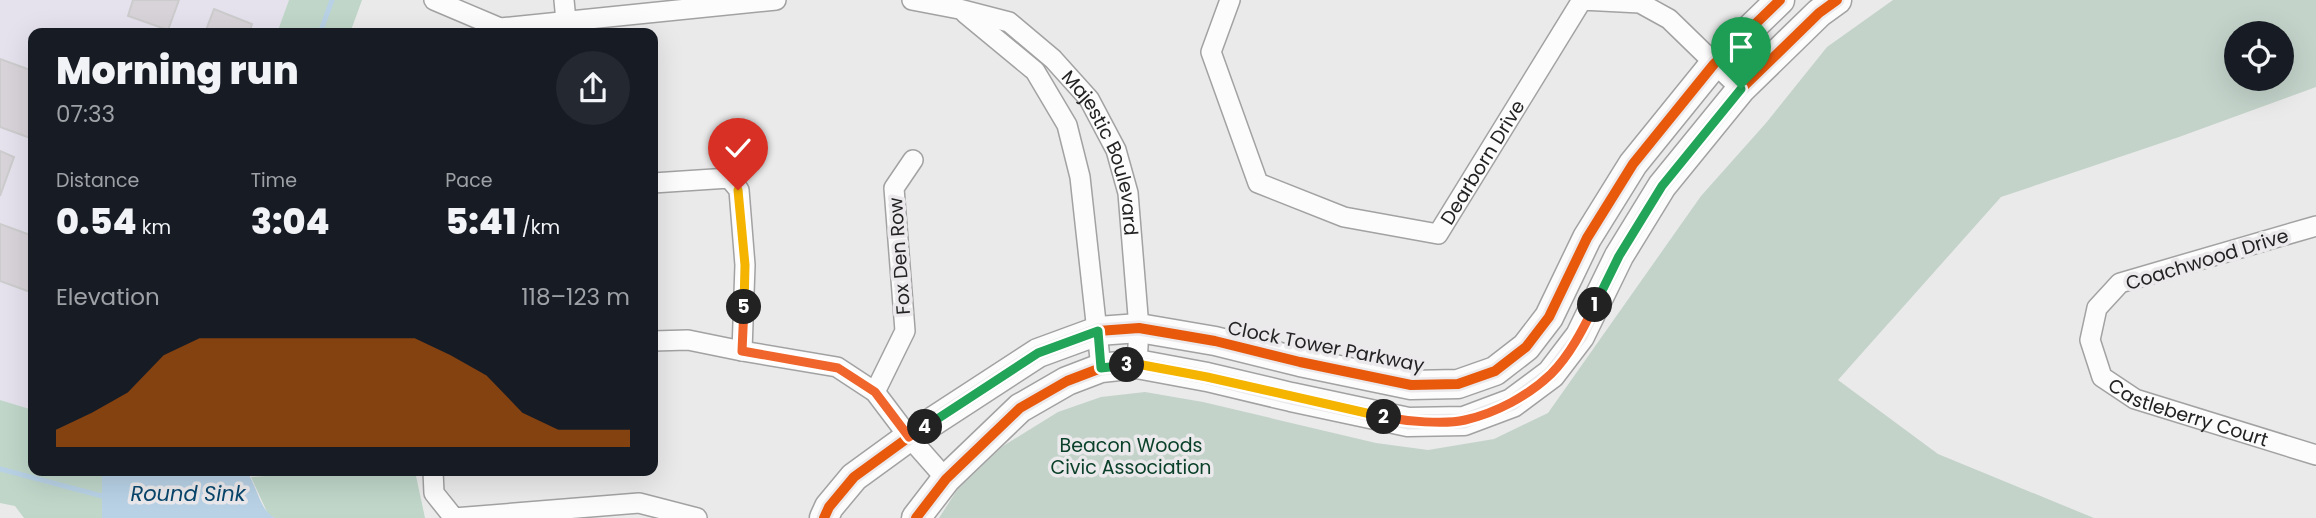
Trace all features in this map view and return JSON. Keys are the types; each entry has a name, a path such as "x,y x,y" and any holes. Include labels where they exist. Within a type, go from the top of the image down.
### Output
{"street":[{"path":"434,0 500,28 776,0"},
{"path":"564,0 566,21"},
{"name":"Majestic Boulevard","path":"912,0 961,4 1009,22 1054,59 1089,99 1116,150 1128,193 1139,328 1137,364"},
{"name":"Dearborn Drive","path":"1230,0 1211,52 1258,183 1344,217 1438,234 1582,0 1640,3 1669,19 1741,89"},
{"name":"Clock Tower Parkway","path":"824,518 854,477 909,437 1038,353 1098,331 1139,328 1214,341 1411,385 1458,384 1495,370 1526,347 1549,317 1587,238 1633,164 1714,64 1780,0"},
{"path":"916,518 946,478 1020,408 1067,381 1101,368 1137,364 1408,422 1464,421 1512,403 1551,374 1580,336 1619,256 1662,186 1741,89 1819,13 1837,0"},
{"name":"Majestic Boulevard","path":"961,4 1035,71 1066,125 1080,177 1101,368"},
{"name":"Fox Den Row","path":"875,392 905,331 894,188 913,160"},
{"path":"658,183 729,177 738,190 745,265 742,351"},
{"name":"Coachwood Drive","path":"2090,340 2097,308 2120,283 2316,226"},
{"path":"658,341 688,340 838,368 875,392 909,437 946,478"},
{"name":"Castleberry Court","path":"2090,340 2102,377 2135,399 2316,455"},
{"path":"433,476 434,494 454,518 639,503 697,518"}],"shaded area":[{"path":"0,0 289,0 279,28 28,28 28,408 0,400"}],"green space":[{"path":"289,0 362,0 352,28 279,28"},
{"name":"Beacon Woods Civic Association","path":"1893,0 2316,0 2316,87 2001,197 1838,380 1938,454 2094,518 939,518 957,490 1003,446 1058,412 1101,397 1145,392 1203,402 1376,443 1428,450 1494,439 1548,413 1701,196 1766,123 1827,47"},
{"path":"0,400 28,408 28,476 102,476 102,518 24,518 15,506 0,503"},
{"path":"416,476 425,518 275,518 268,514 251,477"}],"water":[{"name":"Round Sink","path":"102,476 250,476 265,509 275,518 102,518"}],"building":[{"path":"133,0 179,0 169,28 128,16"},
{"path":"214,9 252,24 251,28 207,28"},
{"path":"0,59 28,69 28,137 0,127"},
{"path":"0,151 14,157 0,196"},
{"path":"0,224 28,234 28,291 0,281"}],"waterway":[{"path":"322,28 332,0"},
{"path":"0,469 102,496"}],"cycle path":[{"path":"824,518 829,507 854,477 909,437 1038,353 1098,331 1139,328 1215,341 1411,385 1458,384 1495,371 1526,347 1549,317 1587,238 1633,164 1714,64 1780,0"},
{"path":"916,518 946,479 1020,408 1067,381 1101,368 1137,364 1408,422 1464,421 1512,403 1551,374 1580,336 1619,256 1662,186 1741,89 1819,13 1837,0"}],"route":[{"path":"738,190 745,265 742,351 838,368 875,392 909,437 1038,353 1098,331 1101,368 1137,364 1408,422 1464,421 1512,403 1551,374 1580,336 1619,256 1662,186 1741,89"}]}
